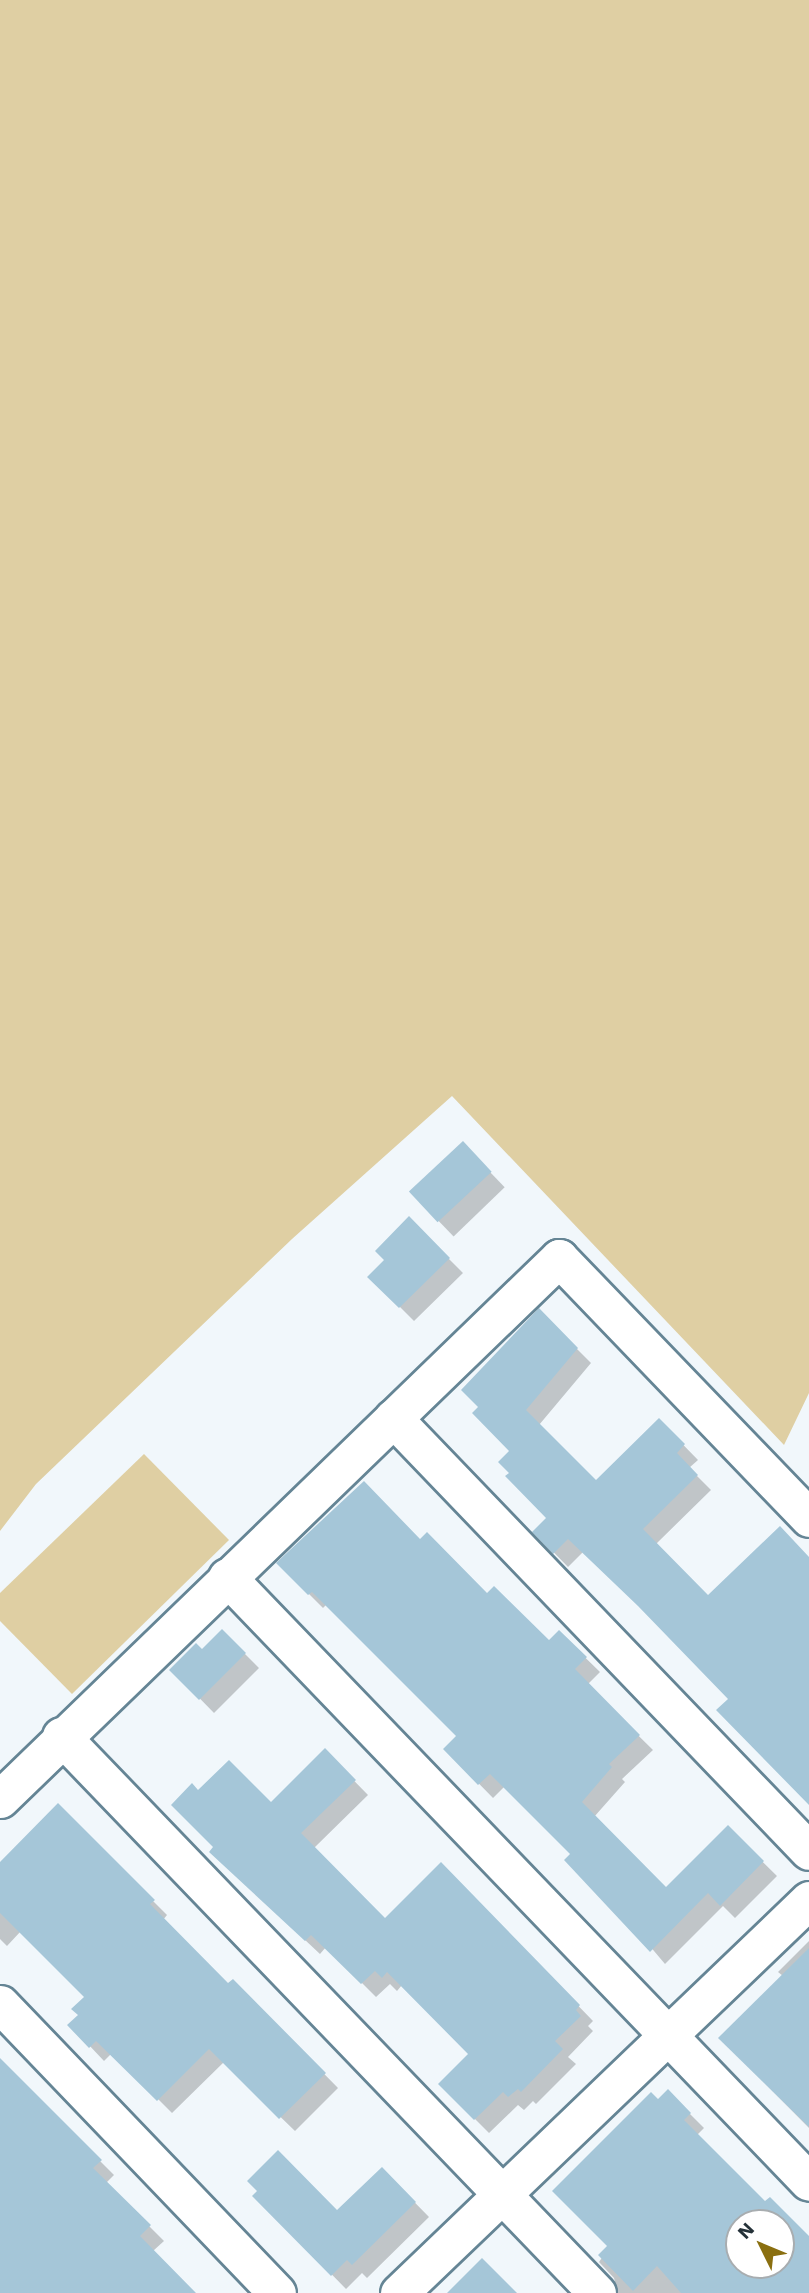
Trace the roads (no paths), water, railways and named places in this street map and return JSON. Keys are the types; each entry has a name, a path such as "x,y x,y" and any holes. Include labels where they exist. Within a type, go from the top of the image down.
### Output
{"street":[{"path":"0,1799 61,1736 559,1258 809,1518"},
{"path":"393,1418 809,1851"},
{"path":"227,1577 809,2182"},
{"path":"61,1736 597,2293"},
{"path":"399,2293 809,1900"},
{"path":"0,2004 277,2293"}]}
